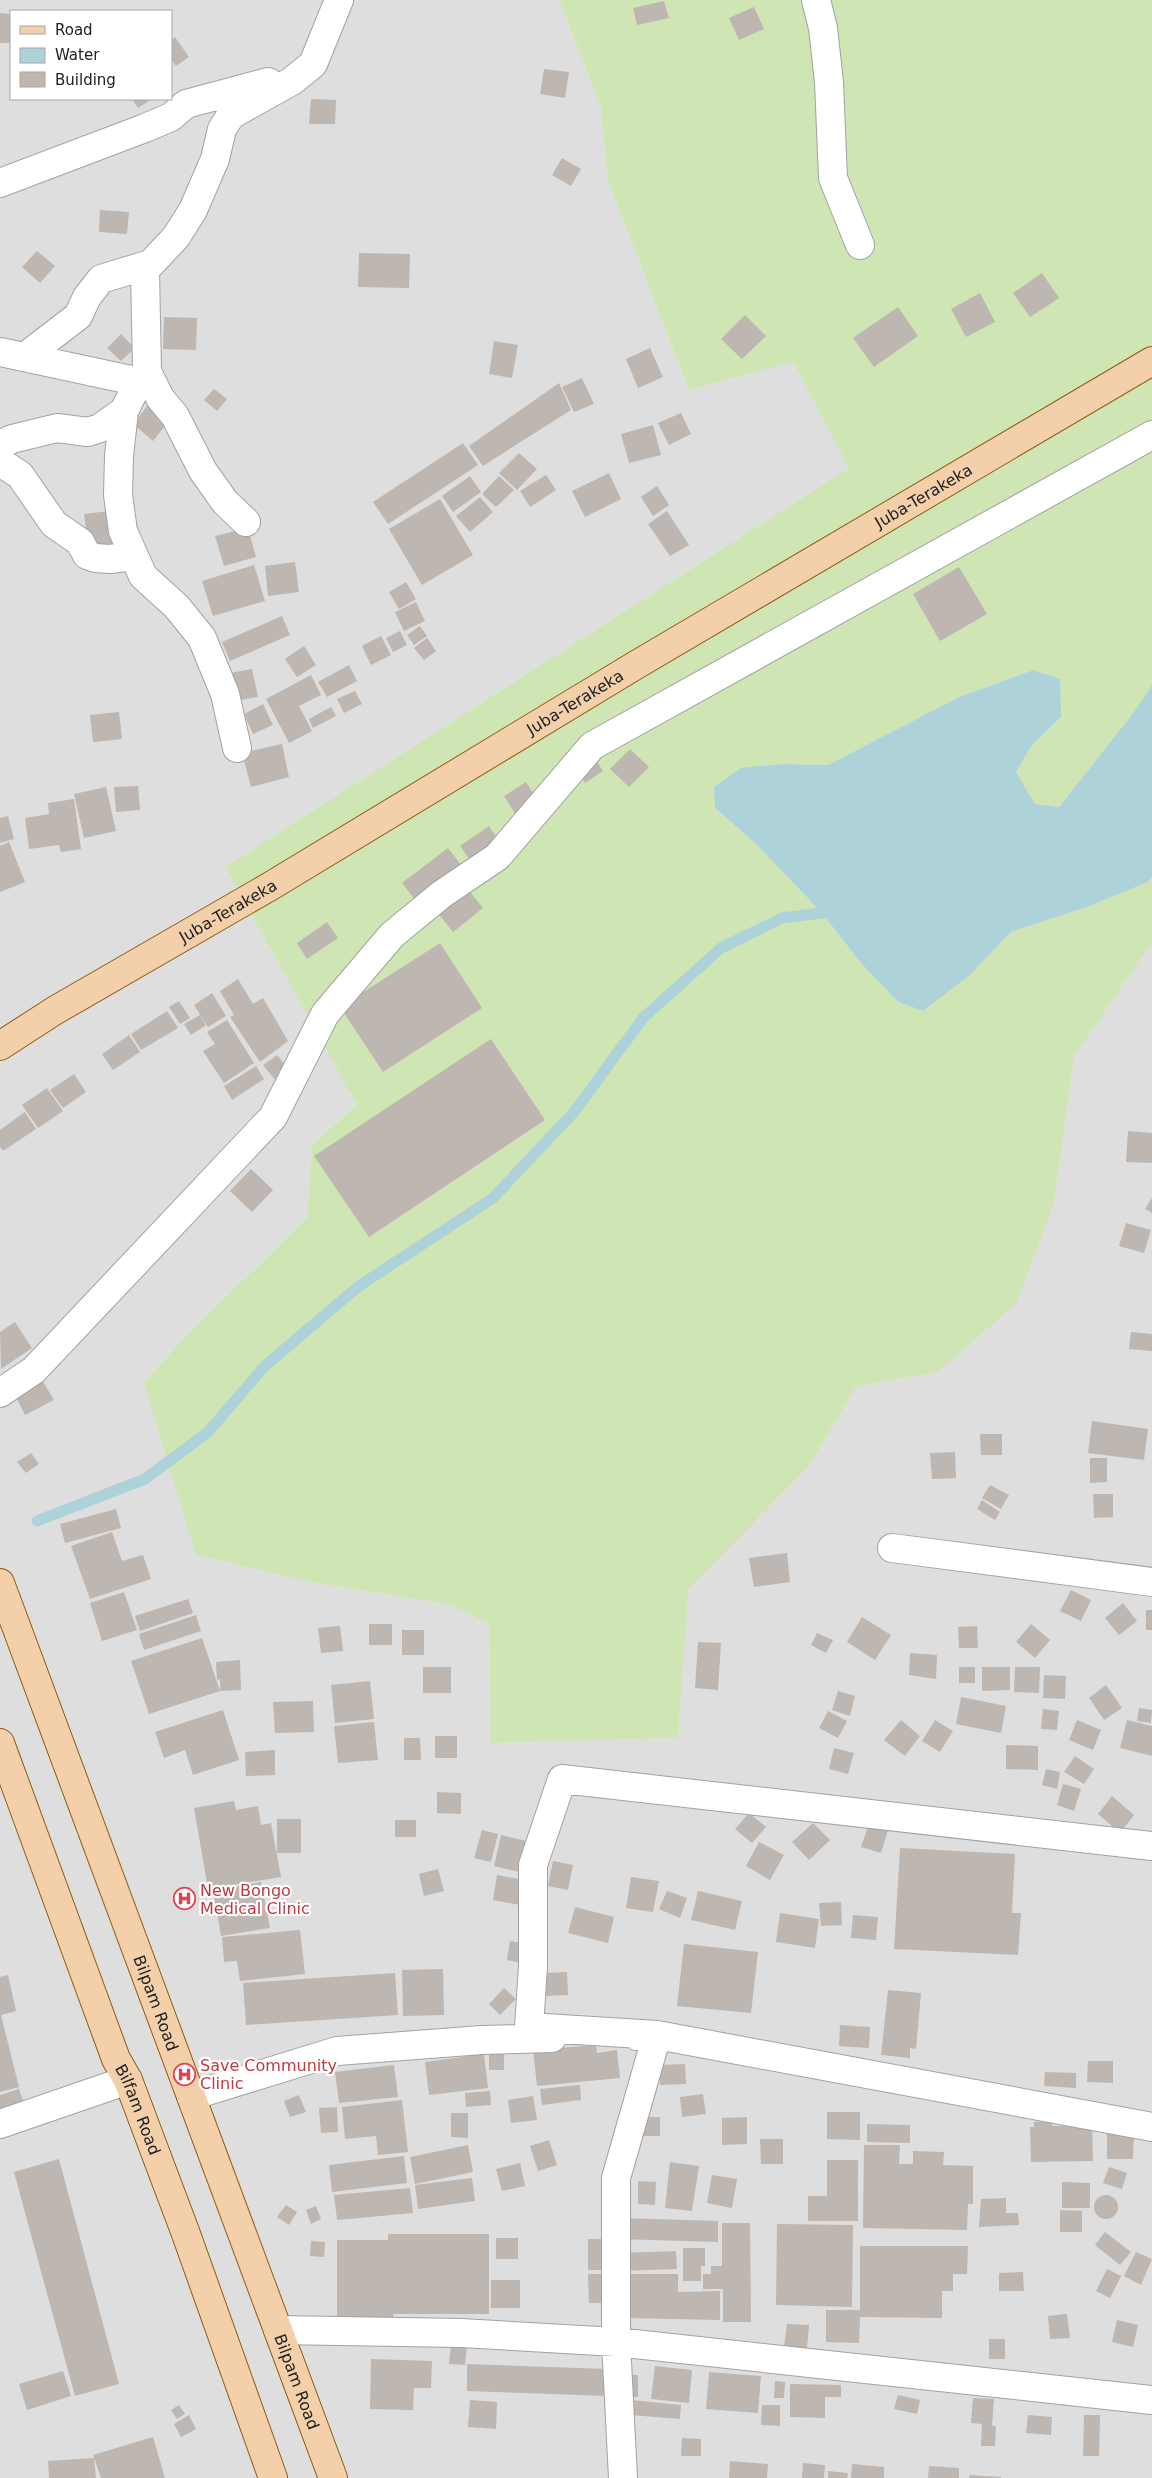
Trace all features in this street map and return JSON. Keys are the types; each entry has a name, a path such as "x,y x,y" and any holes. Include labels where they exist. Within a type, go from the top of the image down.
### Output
{"main road":[{"name":"Juba-Terakeka","path":"0,1046 54,1012 269,887 652,655 1152,361"},
{"name":"Bilpam Road","path":"0,1583 333,2478"},
{"name":"Bilfam Road","path":"0,1743 116,2059 128,2080 189,2243 273,2478"}],"street":[{"path":"0,445 12,439 57,428 88,432 100,428 124,411 146,384 145,270 176,237 193,210 215,159 222,128 231,115 292,81 313,64 338,0"},
{"path":"816,0 830,82 833,178 860,245"},
{"path":"0,183 145,128 170,117 186,104 305,70"},
{"path":"13,354 78,316 86,297 101,279 150,264"},
{"path":"13,354 146,384 175,416 203,471 225,502 246,522"},
{"path":"124,411 119,456 118,495 122,531 143,576 178,607 202,638 225,694 237,748"},
{"path":"0,1393 34,1370 273,1116 325,1014 392,935 442,894 497,857 592,746 1152,435"},
{"path":"0,462 20,475 54,524 80,542 87,555 95,558 110,559 134,556"},
{"path":"892,1548 1152,1582"},
{"path":"1152,1846 562,1779 533,1865 533,1966 529,2026 656,2035 1152,2127"},
{"path":"191,2096 336,2051 482,2040 656,2035"},
{"path":"623,2478 616,2342 616,2178 656,2035"},
{"path":"0,2124 128,2080"},
{"path":"278,2330 461,2333 616,2342 1152,2400"}],"shaded area":[{"path":"0,0 559,0 600,104 608,181 689,390 793,362 849,468 225,867 357,1105 312,1145 307,1218 190,1332 196,1555 310,1582 447,1604 489,1624 491,1743 678,1738 687,1590 809,1466 857,1386 938,1372 1054,1203 1074,1057 1152,942 1152,2478 0,2478"}],"green space":[{"path":"559,0 1152,0 1152,685 1134,712 1059,807 1035,804 1016,772 1032,745 1061,717 1033,670 959,697 828,765 784,764 715,808 754,842 822,913 860,962 898,1002 923,1011 970,975 1011,932 1087,907 1148,882 1152,877 1152,942 1074,1057 1054,1203 1016,1303 938,1372 857,1386 809,1466 688,1590 678,1738 491,1743 489,1624 447,1604 310,1582 196,1555 144,1383 190,1332 307,1218 312,1145 357,1105 225,867 849,468 793,362 689,390 608,181 600,104"}],"water":[{"path":"1033,670 1060,679 1061,717 1032,745 1016,772 1035,804 1059,807 1134,712 1152,685 1152,877 1148,882 1087,907 1011,932 970,975 923,1011 898,1002 860,962 822,913 754,842 715,808 714,787 741,768 784,764 828,765 959,697"}],"building":[{"path":"664,1 669,18 637,25 633,8"},
{"path":"754,7 764,29 739,40 729,18"},
{"path":"0,13 10,14 10,43 0,43"},
{"path":"175,37 189,57 176,66 172,60 172,39"},
{"path":"544,69 569,72 565,98 540,94"},
{"path":"311,99 336,100 335,124 309,124"},
{"path":"133,100 150,100 138,108"},
{"path":"562,158 581,169 571,186 552,175"},
{"path":"100,210 129,212 127,234 99,232"},
{"path":"37,251 55,266 40,283 22,267"},
{"path":"359,253 410,254 409,288 358,287"},
{"path":"1042,273 1059,298 1030,317 1013,293"},
{"path":"980,293 995,322 966,337 951,309"},
{"path":"898,307 918,336 874,367 853,338"},
{"path":"745,315 766,336 742,359 721,339"},
{"path":"164,317 197,318 196,350 163,349"},
{"path":"121,334 135,348 121,361 107,348"},
{"path":"494,341 518,345 512,378 489,374"},
{"path":"650,348 663,377 638,388 626,359"},
{"path":"582,378 594,404 574,412 562,387"},
{"path":"559,383 571,410 483,466 469,446"},
{"path":"214,389 227,399 217,411 204,400"},
{"path":"148,405 168,422 153,441 133,424"},
{"path":"681,413 691,434 669,445 658,423"},
{"path":"653,425 661,455 629,463 621,434"},
{"path":"463,443 478,465 388,524 373,502"},
{"path":"519,453 537,469 517,490 499,473"},
{"path":"609,473 621,499 585,517 572,491"},
{"path":"546,475 556,490 530,507 520,491"},
{"path":"470,476 481,492 453,512 442,496"},
{"path":"499,476 514,490 496,507 482,494"},
{"path":"657,486 669,505 653,516 641,497"},
{"path":"480,497 493,512 470,532 456,516"},
{"path":"440,499 473,555 422,585 389,529"},
{"path":"109,511 114,547 89,551 84,514"},
{"path":"667,511 689,545 670,556 648,524"},
{"path":"248,528 256,557 224,566 215,536"},
{"path":"295,562 299,592 268,596 265,566"},
{"path":"254,565 265,601 213,616 202,581"},
{"path":"959,567 987,614 940,641 913,594"},
{"path":"406,582 416,599 399,609 389,592"},
{"path":"416,602 425,621 404,631 395,612"},
{"path":"282,616 290,635 230,661 222,642"},
{"path":"420,626 427,636 414,645 407,635"},
{"path":"400,631 407,645 393,652 386,638"},
{"path":"381,636 391,655 371,665 362,646"},
{"path":"427,638 436,651 424,660 414,648"},
{"path":"304,646 316,665 297,677 285,659"},
{"path":"349,665 357,681 327,697 318,682"},
{"path":"252,669 258,697 235,701 230,673"},
{"path":"311,675 321,695 299,706 312,731 289,743 266,699"},
{"path":"355,691 362,704 344,713 337,699"},
{"path":"263,704 273,725 253,734 244,714"},
{"path":"331,707 336,716 313,728 309,719"},
{"path":"119,712 122,739 93,742 90,715"},
{"path":"282,744 289,777 251,787 242,753"},
{"path":"630,749 649,767 629,787 610,769"},
{"path":"596,760 603,771 585,783 578,771"},
{"path":"526,782 538,801 516,815 504,796"},
{"path":"138,786 140,810 116,812 114,787"},
{"path":"106,787 116,831 84,838 74,794"},
{"path":"74,799 81,849 61,852 59,845 29,849 25,818 49,814 48,803"},
{"path":"8,816 14,839 0,843 0,818"},
{"path":"489,826 503,847 474,866 460,846"},
{"path":"9,842 25,882 0,892 0,846"},
{"path":"448,848 465,870 419,905 402,883"},
{"path":"462,882 483,908 453,932 432,906"},
{"path":"327,922 338,938 307,959 297,943"},
{"path":"440,943 482,1008 383,1072 340,1007"},
{"path":"238,979 253,1004 263,998 288,1041 260,1062 230,1017 234,1015 220,991"},
{"path":"212,993 226,1016 208,1027 194,1005"},
{"path":"179,1001 190,1018 180,1024 169,1007"},
{"path":"167,1011 178,1028 141,1050 131,1034"},
{"path":"200,1015 206,1025 191,1035 184,1024"},
{"path":"227,1020 254,1063 224,1083 203,1051 215,1044 207,1032"},
{"path":"129,1035 140,1052 113,1070 102,1054"},
{"path":"491,1039 545,1120 369,1237 314,1156"},
{"path":"277,1055 289,1070 275,1080 263,1065"},
{"path":"256,1066 264,1079 232,1100 224,1086"},
{"path":"74,1074 86,1092 63,1108 50,1090"},
{"path":"47,1088 63,1111 38,1128 22,1105"},
{"path":"25,1112 36,1129 3,1151 0,1147 0,1130"},
{"path":"1128,1131 1152,1133 1152,1163 1126,1162"},
{"path":"251,1169 273,1190 252,1212 230,1191"},
{"path":"1152,1198 1152,1213 1145,1209"},
{"path":"1126,1223 1151,1230 1144,1253 1119,1246"},
{"path":"15,1322 32,1348 1,1369 0,1332"},
{"path":"1131,1332 1152,1334 1152,1351 1129,1349"},
{"path":"42,1380 54,1400 25,1415 15,1395"},
{"path":"1092,1421 1148,1429 1144,1460 1088,1453"},
{"path":"980,1434 1002,1434 1002,1455 981,1455"},
{"path":"955,1452 956,1478 932,1479 930,1453"},
{"path":"31,1453 39,1464 26,1473 17,1462"},
{"path":"1090,1458 1107,1458 1107,1482 1090,1483"},
{"path":"990,1485 1009,1495 1001,1509 982,1498"},
{"path":"1093,1494 1113,1494 1113,1517 1094,1518"},
{"path":"982,1500 1000,1512 995,1520 977,1509"},
{"path":"116,1509 121,1528 65,1543 60,1524"},
{"path":"112,1532 122,1561 143,1555 151,1579 90,1599 71,1546"},
{"path":"787,1553 790,1582 754,1587 749,1558"},
{"path":"1071,1590 1091,1600 1081,1621 1060,1611"},
{"path":"124,1592 137,1630 102,1641 90,1603"},
{"path":"188,1599 193,1613 140,1631 135,1616"},
{"path":"1123,1603 1137,1621 1119,1635 1105,1618"},
{"path":"1146,1610 1152,1610 1152,1630 1146,1630"},
{"path":"196,1615 201,1631 144,1650 139,1634"},
{"path":"862,1617 891,1635 875,1660 847,1642"},
{"path":"369,1624 392,1624 392,1645 369,1645"},
{"path":"1031,1624 1050,1640 1035,1658 1016,1642"},
{"path":"340,1626 343,1651 321,1653 318,1628"},
{"path":"977,1626 978,1648 959,1648 958,1627"},
{"path":"402,1630 424,1630 424,1655 402,1655"},
{"path":"817,1633 833,1640 826,1653 811,1645"},
{"path":"202,1638 220,1691 149,1714 131,1661"},
{"path":"698,1642 721,1643 718,1690 695,1688"},
{"path":"910,1653 937,1655 936,1679 909,1675"},
{"path":"240,1660 241,1690 220,1691 220,1679 217,1680 216,1662"},
{"path":"423,1667 451,1667 451,1693 423,1693"},
{"path":"959,1667 975,1667 975,1683 959,1683"},
{"path":"982,1667 1010,1667 1010,1690 982,1691"},
{"path":"1015,1667 1040,1667 1039,1693 1014,1692"},
{"path":"1044,1675 1066,1676 1065,1699 1043,1698"},
{"path":"370,1681 374,1719 335,1723 331,1685"},
{"path":"1106,1685 1122,1708 1104,1720 1089,1698"},
{"path":"838,1691 855,1696 850,1716 832,1710"},
{"path":"961,1697 1006,1706 1001,1733 956,1724"},
{"path":"313,1701 314,1732 275,1733 273,1702"},
{"path":"1139,1708 1152,1710 1151,1723 1137,1721"},
{"path":"1043,1709 1059,1711 1057,1730 1041,1729"},
{"path":"223,1710 239,1760 193,1775 185,1750 164,1758 155,1732"},
{"path":"828,1711 847,1721 838,1738 819,1728"},
{"path":"901,1720 920,1736 905,1756 884,1740"},
{"path":"935,1720 953,1731 940,1752 922,1741"},
{"path":"1077,1720 1101,1730 1093,1750 1069,1740"},
{"path":"1127,1720 1152,1726 1152,1756 1120,1748"},
{"path":"374,1722 378,1760 338,1763 334,1726"},
{"path":"435,1736 457,1736 457,1758 435,1758"},
{"path":"404,1738 420,1738 421,1760 404,1760"},
{"path":"1006,1745 1038,1746 1038,1770 1006,1769"},
{"path":"834,1748 854,1753 848,1774 829,1769"},
{"path":"275,1750 275,1775 246,1776 245,1752"},
{"path":"1075,1756 1094,1769 1084,1784 1064,1772"},
{"path":"1046,1769 1060,1772 1057,1789 1042,1785"},
{"path":"1063,1784 1081,1789 1074,1811 1057,1805"},
{"path":"437,1792 461,1793 461,1814 437,1813"},
{"path":"1112,1796 1134,1815 1120,1833 1098,1814"},
{"path":"234,1801 236,1810 258,1806 261,1825 271,1823 281,1877 208,1889 194,1808"},
{"path":"749,1813 766,1827 752,1843 735,1829"},
{"path":"277,1819 301,1819 301,1853 277,1853"},
{"path":"395,1820 416,1820 416,1837 395,1837"},
{"path":"870,1821 889,1827 881,1853 861,1847"},
{"path":"813,1823 830,1840 809,1860 792,1842"},
{"path":"482,1830 498,1834 491,1862 474,1858"},
{"path":"501,1835 535,1843 527,1874 494,1866"},
{"path":"759,1842 784,1855 770,1880 746,1866"},
{"path":"900,1848 1015,1854 1012,1913 1021,1913 1018,1955 894,1949"},
{"path":"553,1861 573,1865 568,1890 548,1886"},
{"path":"438,1869 444,1891 424,1896 419,1874"},
{"path":"497,1875 529,1881 525,1906 493,1900"},
{"path":"631,1877 659,1881 653,1912 626,1908"},
{"path":"261,1882 270,1928 221,1936 213,1891"},
{"path":"667,1891 687,1898 680,1918 659,1909"},
{"path":"698,1891 742,1901 735,1930 691,1920"},
{"path":"841,1902 842,1925 821,1926 819,1903"},
{"path":"575,1907 614,1917 608,1943 568,1933"},
{"path":"780,1913 819,1919 815,1948 776,1942"},
{"path":"853,1915 878,1917 876,1940 851,1938"},
{"path":"300,1930 305,1974 240,1981 237,1961 224,1962 222,1937"},
{"path":"510,1941 524,1943 521,1963 507,1960"},
{"path":"684,1944 758,1952 751,2013 677,2006"},
{"path":"443,1969 444,2015 403,2016 402,1970"},
{"path":"567,1972 568,1995 545,1996 544,1973"},
{"path":"395,1973 398,2015 246,2025 243,1983"},
{"path":"8,1975 16,2011 1,2015 19,2087 0,2092 0,1977"},
{"path":"504,1988 516,1999 500,2015 489,2004"},
{"path":"888,1990 921,1993 916,2049 910,2048 910,2058 881,2055"},
{"path":"840,2025 870,2027 869,2048 839,2046"},
{"path":"596,2045 597,2053 617,2050 620,2078 537,2086 533,2050"},
{"path":"489,2049 504,2049 504,2070 489,2070"},
{"path":"484,2054 488,2088 429,2095 425,2062"},
{"path":"1088,2061 1113,2061 1113,2083 1087,2082"},
{"path":"685,2064 686,2084 660,2085 660,2065"},
{"path":"394,2065 398,2097 339,2103 335,2072"},
{"path":"1045,2072 1076,2073 1076,2088 1044,2086"},
{"path":"580,2085 581,2100 542,2105 540,2089"},
{"path":"19,2089 25,2106 0,2115 0,2095"},
{"path":"490,2091 491,2105 466,2107 465,2093"},
{"path":"703,2094 706,2114 682,2117 680,2097"},
{"path":"299,2095 306,2112 290,2117 284,2101"},
{"path":"533,2096 537,2120 511,2123 508,2100"},
{"path":"402,2100 408,2152 378,2155 376,2136 345,2139 342,2107"},
{"path":"337,2107 338,2132 321,2133 319,2108"},
{"path":"827,2112 860,2112 860,2140 827,2139"},
{"path":"451,2113 468,2113 468,2138 451,2137"},
{"path":"639,2117 660,2117 660,2136 639,2136"},
{"path":"747,2117 747,2144 722,2145 722,2118"},
{"path":"1052,2121 1052,2126 1092,2125 1093,2161 1031,2162 1030,2127 1034,2127 1034,2122"},
{"path":"867,2124 910,2125 910,2143 867,2142"},
{"path":"1107,2132 1134,2133 1133,2159 1107,2159"},
{"path":"760,2139 783,2139 783,2164 761,2164"},
{"path":"549,2140 557,2165 538,2171 530,2146"},
{"path":"468,2145 473,2172 415,2184 410,2157"},
{"path":"864,2145 900,2145 899,2164 913,2164 913,2151 944,2152 943,2165 973,2166 973,2204 968,2204 967,2230 863,2228"},
{"path":"404,2156 407,2183 332,2192 329,2165"},
{"path":"59,2159 119,2384 75,2396 14,2172"},
{"path":"827,2160 858,2160 858,2221 808,2221 808,2196 827,2196"},
{"path":"670,2162 699,2166 692,2211 665,2208"},
{"path":"520,2163 525,2186 502,2191 496,2169"},
{"path":"1109,2167 1127,2173 1122,2189 1103,2183"},
{"path":"712,2175 737,2179 732,2208 707,2203"},
{"path":"472,2178 475,2201 418,2209 415,2185"},
{"path":"638,2181 656,2182 655,2205 638,2204"},
{"path":"1062,2182 1090,2183 1090,2208 1062,2208"},
{"path":"410,2188 413,2213 337,2220 334,2195"},
{"path":"1106,2195 1115,2198 1118,2207 1115,2216 1106,2219 1097,2216 1094,2207 1097,2198"},
{"path":"1006,2198 1006,2213 1018,2213 1019,2225 979,2227 981,2199"},
{"path":"286,2205 297,2212 289,2225 277,2217"},
{"path":"316,2206 321,2219 311,2224 306,2210"},
{"path":"1060,2210 1082,2211 1082,2232 1060,2232"},
{"path":"618,2218 718,2221 718,2242 617,2239"},
{"path":"722,2223 750,2223 751,2322 723,2322 723,2289 703,2289 703,2274 711,2274 711,2266 722,2266"},
{"path":"777,2224 853,2225 852,2307 776,2305"},
{"path":"1105,2232 1131,2252 1120,2265 1095,2245"},
{"path":"388,2234 489,2234 489,2314 393,2314 393,2319 337,2319 337,2240 388,2240"},
{"path":"496,2238 518,2238 518,2259 496,2259"},
{"path":"588,2239 614,2239 614,2270 588,2270"},
{"path":"311,2241 325,2242 324,2257 310,2256"},
{"path":"860,2246 968,2246 967,2274 953,2274 953,2291 942,2291 942,2318 860,2317 859,2343 826,2342 826,2310 860,2310"},
{"path":"683,2248 705,2248 705,2266 701,2266 701,2281 683,2281"},
{"path":"676,2251 677,2269 621,2271 621,2253"},
{"path":"1136,2252 1152,2259 1141,2285 1124,2276"},
{"path":"1107,2269 1121,2276 1110,2298 1096,2291"},
{"path":"1023,2272 1024,2291 999,2291 999,2273"},
{"path":"588,2274 612,2274 612,2303 589,2303"},
{"path":"620,2274 678,2274 678,2292 720,2291 720,2320 626,2318"},
{"path":"491,2280 520,2280 520,2308 491,2308"},
{"path":"1067,2314 1070,2338 1050,2339 1048,2316"},
{"path":"1117,2320 1138,2325 1133,2347 1112,2342"},
{"path":"787,2324 809,2325 807,2348 784,2346"},
{"path":"989,2339 1005,2339 1005,2359 989,2359"},
{"path":"451,2344 467,2346 465,2365 449,2364"},
{"path":"371,2359 432,2361 431,2388 414,2388 413,2410 370,2409"},
{"path":"467,2364 607,2369 607,2396 467,2391"},
{"path":"655,2366 692,2370 689,2403 651,2399"},
{"path":"63,2371 71,2396 27,2410 19,2384"},
{"path":"709,2372 761,2376 758,2413 706,2409"},
{"path":"623,2375 638,2375 638,2397 623,2397"},
{"path":"775,2381 785,2382 784,2398 774,2398"},
{"path":"790,2384 841,2385 841,2397 825,2397 825,2418 790,2417"},
{"path":"898,2395 920,2400 917,2414 894,2409"},
{"path":"973,2398 994,2399 992,2426 996,2426 995,2446 981,2446 982,2424 971,2423"},
{"path":"470,2400 497,2402 496,2429 468,2427"},
{"path":"631,2400 681,2405 680,2419 630,2415"},
{"path":"179,2405 185,2414 177,2419 171,2410"},
{"path":"762,2405 780,2405 780,2426 761,2425"},
{"path":"189,2415 196,2429 181,2437 174,2424"},
{"path":"1028,2415 1052,2417 1051,2435 1026,2433"},
{"path":"1084,2415 1100,2415 1099,2456 1083,2456"},
{"path":"153,2437 165,2478 101,2478 93,2455"},
{"path":"682,2438 701,2439 701,2456 681,2456"},
{"path":"94,2458 96,2478 49,2478 48,2461"},
{"path":"730,2461 768,2464 767,2478 729,2478"},
{"path":"803,2463 825,2465 824,2478 802,2478"},
{"path":"852,2464 884,2467 884,2478 851,2478"},
{"path":"929,2466 959,2468 959,2478 928,2478"},
{"path":"828,2471 848,2473 847,2478 828,2478"},
{"path":"970,2475 1001,2477 1001,2478 969,2478"}],"waterway":[{"path":"37,1521 145,1479 208,1432 265,1366 359,1286 493,1198 574,1112 643,1018 721,948 782,918 837,911"}],"place":[{"name":"New Bongo Medical Clinic","path":"184,1899"},
{"name":"Save Community Clinic","path":"184,2074"}]}
